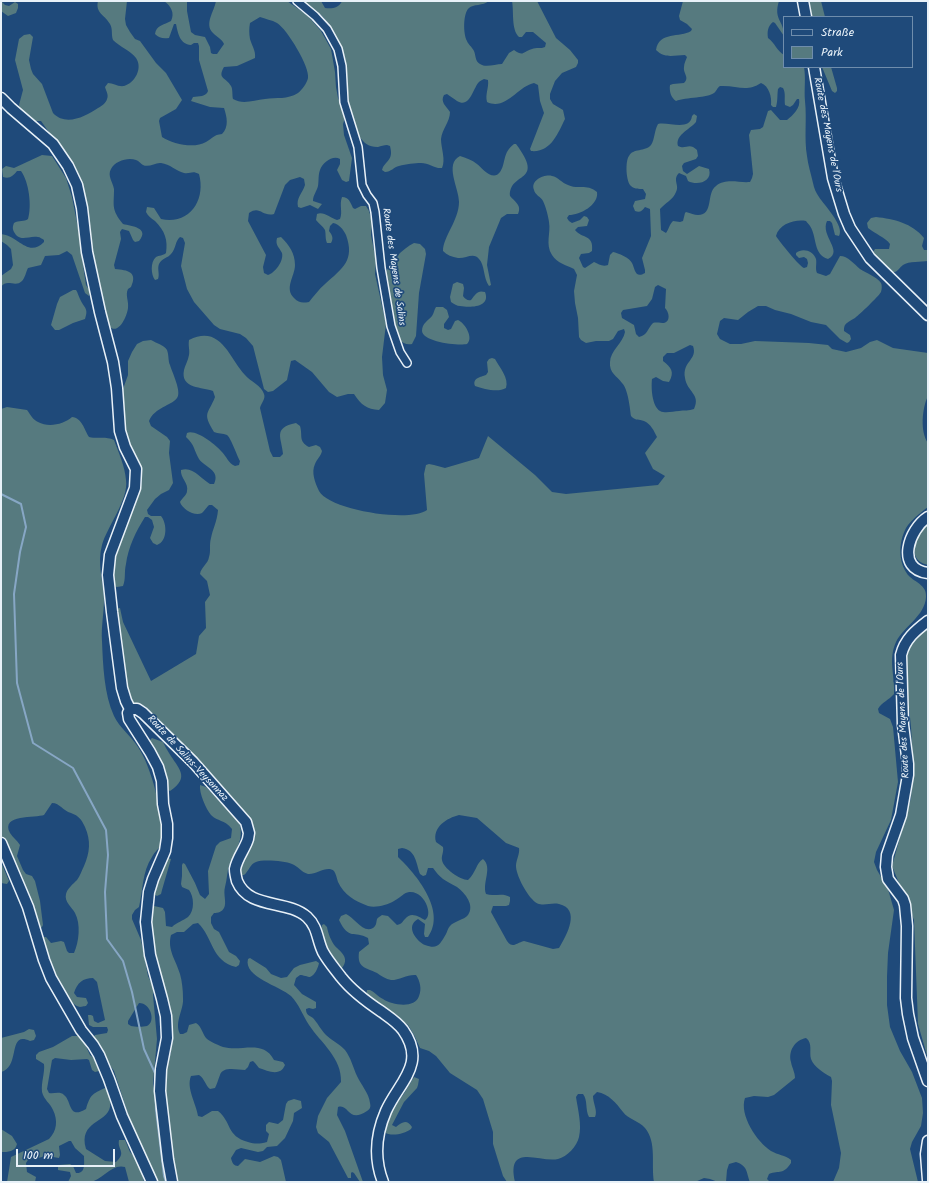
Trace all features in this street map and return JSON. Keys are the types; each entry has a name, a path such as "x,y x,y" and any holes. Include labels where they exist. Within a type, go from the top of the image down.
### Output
{"street":[{"name":"Route des Mayens de Salins","path":"296,1 312,13 327,29 338,48 342,66 344,102 358,147 362,185 373,203 375,212 381,268 390,326 400,352 407,363"},
{"path":"803,2 806,16"},
{"name":"Route des Mayens de l'Ours","path":"814,68 833,178 850,228 870,258 928,315"},
{"path":"1,98 48,140 58,151 68,166 79,194 82,208 87,252 113,362 117,388 120,431 125,447 136,469 135,488 110,555 108,575 122,688 130,709"},
{"path":"928,517 920,524 912,535 908,555 910,562 915,568 920,572 928,573"},
{"name":"Route des Mayens de l'Ours","path":"928,621 918,628 908,639 904,646 902,655 903,724 908,775 901,816 887,855 886,867 888,879 903,899 905,905 907,926 906,998 908,1014 913,1038 928,1081"},
{"name":"Route de Salins-Veysonnaz","path":"172,1182 160,1091 161,1069 166,1038 166,1016 150,954 146,930 146,909 149,892 165,851 167,824 163,804 162,781 159,771 153,757 129,719 128,713 130,709 137,709 146,715 193,762 246,822 249,831 248,838 235,870 236,878 242,890 254,898 290,909 308,917 316,929 325,955 340,975 362,997 400,1026 405,1033 411,1046 412,1063 410,1072 386,1111 380,1128 377,1160 383,1182"},
{"path":"1,843 28,907 51,978 81,1030 99,1055 110,1079 122,1116 152,1182"},
{"path":"928,1141 926,1154 928,1180"}],"green space":[{"path":"1,1 5,5 9,6 15,2 18,4 16,13 8,16 1,11"},
{"path":"98,1 127,1 125,19 126,25 135,39 140,41 156,63 166,73 182,100 176,109 160,118 159,121 162,137 172,142 184,145 201,144 219,134 222,134 226,128 227,118 224,108 210,107 191,101 193,97 204,95 208,91 199,60 199,46 198,43 191,45 184,43 179,35 176,24 174,24 169,38 161,38 155,34 159,27 171,21 173,15 169,5 164,1 187,1 187,11 191,32 195,35 205,37 211,53 213,54 217,54 224,44 221,39 213,33 209,26 216,1 287,1 307,15 321,31 331,49 338,98 344,115 344,135 352,158 349,181 346,182 342,180 337,170 340,164 340,159 334,158 328,160 323,164 319,172 318,186 313,201 322,204 318,209 310,205 301,208 298,207 299,198 305,185 304,179 300,177 290,180 285,185 274,214 267,214 256,210 249,213 248,221 266,255 263,267 264,273 268,275 271,274 282,260 282,253 277,244 277,238 281,237 289,246 294,257 295,269 290,286 291,294 297,301 309,302 346,263 349,251 346,235 337,224 333,223 330,226 329,231 332,241 331,243 327,243 325,230 316,220 317,214 322,213 337,220 340,219 342,197 348,199 355,209 361,206 366,206 372,221 371,235 376,261 375,274 386,324 382,357 383,375 387,390 385,403 379,410 371,409 365,406 354,394 337,397 329,392 312,372 295,360 291,361 287,380 273,391 268,392 264,389 253,346 240,334 220,329 214,325 194,302 187,289 181,266 185,243 183,238 180,237 178,239 173,252 160,262 158,266 158,279 155,280 152,272 154,259 166,253 167,244 161,228 146,212 147,207 154,208 161,219 171,220 188,214 198,201 200,193 201,184 199,174 197,173 184,173 161,163 145,166 133,159 122,160 115,164 111,169 110,177 114,189 115,211 123,224 141,230 142,237 139,241 135,242 129,231 122,229 120,232 121,239 114,265 115,269 128,271 132,275 133,282 127,291 128,308 122,324 116,329 109,326 91,258 91,232 83,187 73,166 41,121 34,121 21,112 19,105 23,90 15,60 19,39 24,35 30,34 33,37 29,60 31,69 33,74 42,84 53,113 58,117 70,120 76,119 88,114 104,104 108,98 105,87 108,83 124,86 132,82 137,75 139,66 134,56 113,40 111,26 99,11 97,5","holes":["260,17 277,23 292,40 302,57 308,73 308,78 300,92 290,97 241,102 233,99 232,87 221,74 224,67 237,66 255,58 249,29 250,23"]},
{"path":"303,1 321,1 325,8 335,8 342,1 489,1 469,8 464,24 466,38 474,51 477,61 482,65 488,66 502,64 509,53 514,50 521,54 534,48 545,47 546,43 533,32 526,32 522,37 519,37 516,34 514,25 512,1 537,1 556,38 570,50 578,60 576,67 562,73 555,81 550,94 550,99 553,104 563,110 565,119 553,141 549,145 538,151 531,151 530,149 544,113 540,101 538,85 534,83 528,85 506,101 494,104 487,102 486,96 488,80 484,79 479,82 471,97 465,102 461,103 447,94 443,97 443,102 450,112 450,116 441,139 443,158 442,168 437,168 424,163 416,163 399,166 385,172 382,170 391,156 390,146 386,145 378,147 368,144 360,137 354,126 351,112 345,56 335,34 323,17"},
{"path":"683,1 779,1 777,12 783,28 783,35 773,22 768,29 768,38 783,54 783,68 804,68 806,142 809,166 816,192 837,221 840,232 839,236 835,235 832,223 827,221 826,232 834,252 828,259 820,254 810,225 806,221 797,221 784,225 780,228 776,236 794,259 804,268 807,267 807,259 804,257 799,258 796,255 798,251 804,250 815,256 817,273 826,276 830,274 840,256 843,256 860,269 877,279 882,286 881,292 876,298 855,318 845,325 844,331 850,335 851,339 847,343 840,339 826,325 811,322 766,306 758,306 738,320 724,318 720,321 717,334 720,339 730,344 741,344 755,341 809,343 828,345 832,349 846,352 861,348 870,342 877,340 893,348 928,353 928,396 923,413 923,426 925,438 928,443 928,507 913,519 906,528 903,534 900,554 906,572 923,587 926,597 922,610 896,642 892,655 894,694 878,709 879,713 890,719 893,727 898,782 891,820 876,852 874,862 888,889 894,910 888,953 887,977 887,1005 890,1027 900,1051 912,1072 922,1098 923,1113 921,1126 912,1142 910,1149 918,1182 833,1182 839,1168 841,1153 831,1105 832,1081 831,1077 820,1070 812,1062 809,1042 806,1038 799,1041 792,1050 790,1058 795,1078 774,1095 768,1097 754,1096 745,1098 744,1105 747,1120 755,1135 771,1151 791,1160 791,1163 783,1171 769,1174 767,1179 770,1182 750,1182 745,1167 736,1162 729,1164 726,1182 718,1182 704,1178 695,1182 654,1182 653,1154 649,1134 643,1126 625,1114 612,1099 597,1092 593,1096 596,1112 595,1117 589,1117 585,1096 583,1094 578,1094 576,1097 580,1132 578,1140 571,1151 558,1159 534,1157 520,1158 515,1162 515,1182 507,1182 503,1176 493,1144 493,1132 483,1099 477,1090 450,1073 436,1056 429,1051 420,1048 408,1025 366,996 367,990 370,990 381,998 392,1003 403,1005 413,1003 417,1000 420,991 419,982 416,975 391,980 363,966 359,961 359,952 369,944 368,938 349,933 339,920 341,916 346,914 362,927 369,929 376,925 377,919 382,915 388,916 397,925 410,915 415,915 425,920 428,916 428,912 424,899 418,894 408,892 388,904 371,907 354,900 343,891 334,871 331,869 308,874 294,865 279,861 256,862 252,864 244,875 241,875 239,872 240,867 252,831 200,763 146,707 131,703 126,690 114,609 120,608 123,622 151,681 196,654 199,636 206,628 205,602 210,595 207,581 200,574 207,562 210,552 210,541 218,510 212,505 209,505 202,513 196,514 189,512 181,505 180,502 187,492 187,488 181,470 185,469 193,471 210,484 214,484 216,479 214,472 199,459 193,445 186,437 187,433 195,433 206,438 224,454 233,465 239,465 240,461 229,437 225,434 214,432 208,421 207,414 215,397 213,391 193,386 185,381 184,370 189,355 189,340 200,336 209,336 217,340 229,352 245,375 263,391 264,398 260,408 270,451 273,457 280,457 283,454 280,438 281,431 289,425 296,423 300,426 303,443 309,447 316,445 320,447 322,451 313,470 319,491 326,498 353,509 388,515 418,514 427,510 424,474 426,465 429,464 445,468 479,458 488,436 535,475 552,492 566,494 658,485 665,476 653,469 645,453 657,437 649,424 644,421 634,419 631,416 626,390 612,372 610,366 612,354 624,336 624,329 618,331 613,339 609,341 586,343 579,337 574,291 577,275 574,269 556,260 550,251 549,220 547,212 543,201 534,190 533,186 539,178 552,176 566,184 575,187 586,187 597,192 597,197 592,205 583,211 569,215 567,218 572,223 580,220 584,216 589,220 587,226 578,227 575,230 589,239 592,246 592,251 581,254 579,258 583,267 585,268 594,262 606,266 608,265 610,255 613,252 629,259 637,274 642,275 645,273 645,270 642,258 651,236 650,209 645,207 641,211 635,211 633,206 635,201 645,199 646,194 643,189 634,188 629,184 627,176 627,162 633,152 646,149 651,145 658,124 683,125 690,121 694,114 697,116 696,122 683,133 678,142 678,146 690,146 697,150 698,156 696,159 684,163 682,166 683,171 687,174 699,166 709,169 710,173 706,180 696,183 688,181 686,176 679,173 676,178 677,189 675,195 660,209 661,230 666,233 673,221 683,221 686,212 697,215 703,214 708,208 711,193 716,186 728,181 750,182 753,174 749,135 751,130 760,129 763,127 768,111 771,110 780,120 787,120 798,108 799,99 797,99 790,107 785,105 784,90 780,87 778,89 776,107 773,107 771,105 768,89 761,83 751,88 720,86 711,95 676,101 671,94 670,85 684,83 686,81 684,67 687,57 685,55 666,56 656,50 658,44 665,37 691,31 692,29 687,24 680,20 679,16","holes":["658,285 666,289 665,308 668,312 668,320 664,323 653,323 646,333 639,337 636,334 634,325 622,318 621,313 623,310 647,306 652,299 655,287","690,345 693,346 694,351 686,368 685,378 688,387 695,396 696,404 694,409 662,412 657,409 655,405 652,392 652,379 656,377 663,381 669,382 672,373 668,365 663,361 663,357 667,353 674,353","459,815 477,818 506,843 519,848 516,870 524,888 535,902 538,904 559,904 566,907 571,917 570,923 559,948 553,949 524,941 511,945 507,941 491,912 493,906 509,905 510,897 504,895 486,894 485,885 487,867 483,859 468,880 457,876 445,866 442,858 443,847 436,842 436,832 445,821","398,849 407,849 413,854 420,874 423,876 426,875 428,868 433,868 443,879 457,887 466,896 470,903 470,911 468,915 450,926 442,941 433,947 422,943 413,933 412,925 418,919 425,924 424,934 425,937 428,937 433,927 434,916 432,905 427,894 413,873 398,857"]},
{"path":"808,1 821,1 825,16 811,16"},
{"path":"822,68 831,68 837,88 835,93 832,91"},
{"path":"516,144 528,165 527,171 524,176 511,188 510,196 519,206 518,214 507,214 501,218 489,247 487,265 491,285 489,286 481,262 477,257 472,256 458,258 450,256 443,251 454,222 459,202 453,165 455,160 460,156 473,161 491,175 497,175 502,169 510,147"},
{"path":"42,155 52,156 66,178 72,197 79,233 86,285 90,291 89,296 85,293 72,255 67,251 59,255 45,256 41,265 28,268 22,281 17,284 6,283 1,287 1,276 11,269 13,265 11,249 1,241 1,234 13,238 23,245 33,248 44,242 44,240 39,237 19,237 14,232 14,223 28,219 30,208 28,188 21,171 17,171 11,177 5,178 3,177 2,169 6,166 14,168"},
{"path":"876,217 889,219 908,225 919,233 924,238 922,246 924,250 928,250 928,261 912,262 903,265 894,272 888,269 874,255 873,252 875,249 889,249 890,244 868,228 867,223 871,218"},
{"path":"414,243 420,244 425,249 426,254 419,293 416,336 412,344 406,344 400,341 395,333 391,317 385,274 397,256"},
{"path":"457,282 463,284 463,296 466,299 471,300 477,293 485,292 486,297 483,304 469,307 458,306 451,302 450,297 453,284"},
{"path":"73,290 76,290 86,308 85,319 59,330 55,330 51,325 60,297"},
{"path":"436,307 443,307 447,310 449,317 444,324 444,328 448,330 451,329 455,321 458,320 463,324 468,331 470,338 467,344 442,342 428,338 424,335 422,331 423,326 432,316"},
{"path":"151,340 166,348 178,391 177,398 155,413 149,421 151,426 167,437 170,441 169,453 173,483 169,490 155,499 147,510 148,514 151,516 161,516 163,519 165,536 163,540 157,545 153,543 150,538 154,527 152,520 145,517 129,552 125,567 123,586 117,587 114,586 111,567 113,556 133,502 139,494 142,480 124,432 122,403 123,389 128,375 128,361 132,352 137,344 143,341"},
{"path":"492,358 495,359 505,377 507,384 506,388 491,390 475,386 475,381 486,375 488,372 487,362"},
{"path":"7,407 27,410 36,421 47,425 65,422 72,417 78,419 89,437 108,438 114,440 122,460 126,488 121,504 102,545 100,558 104,599 102,630 103,660 106,689 114,716 138,747 148,766 158,802 162,826 161,844 146,869 139,907 132,915 132,919 141,940 148,976 154,989 153,995 157,1039 153,1084 158,1105 157,1118 165,1165 164,1169 168,1182 157,1182 130,1120 114,1071 92,1040 95,1035 107,1033 108,1030 107,1027 93,1027 89,1025 88,1015 93,1016 94,1021 98,1023 105,1020 97,982 93,978 86,979 81,982 77,986 74,993 77,997 86,998 88,1003 86,1006 80,1007 74,1004 67,997 61,987 40,937 46,937 51,943 61,941 64,942 67,951 69,953 74,953 79,928 77,917 66,900 66,894 79,877 88,856 89,842 85,827 81,820 74,814 66,811 55,803 52,803 44,815 14,820 8,827 10,833 20,845 17,856 23,870 26,874 32,876 35,881 40,901 43,925 40,929 28,904 22,877 1,850 1,409","holes":["139,1003 147,1006 151,1013 152,1017 150,1024 143,1027 131,1026 128,1024 128,1021"]},
{"path":"928,522 928,565 919,561 916,557 914,546 918,535 924,525"},
{"path":"928,628 928,1059 918,1024 914,920 892,866 911,798 913,762 907,688 907,651 914,638"},
{"path":"152,738 163,742 181,772 180,781 170,791 166,787 149,741"},
{"path":"200,785 206,787 239,822 241,828 240,839 229,866 225,890 225,906 222,910 214,913 211,917 211,923 214,929 219,932 229,952 236,956 240,961 239,965 236,967 222,960 198,923 193,924 184,932 177,932 171,935 171,950 180,974 183,989 183,1002 178,1030 180,1034 183,1034 187,1032 189,1025 196,1023 200,1026 206,1038 214,1043 230,1048 258,1048 264,1050 274,1060 283,1062 285,1065 283,1069 277,1072 259,1068 253,1061 250,1062 245,1070 227,1069 220,1075 215,1088 210,1089 203,1078 199,1075 191,1076 190,1091 198,1116 202,1117 212,1111 218,1111 226,1120 236,1136 248,1142 255,1143 267,1142 269,1134 266,1131 266,1125 269,1122 278,1124 283,1120 288,1101 294,1099 301,1101 302,1108 294,1113 293,1121 285,1138 277,1146 267,1147 263,1151 258,1152 241,1148 236,1150 231,1158 233,1164 238,1166 245,1159 260,1162 274,1156 278,1157 281,1160 286,1182 178,1182 173,1165 162,1076 171,1053 171,1044 154,954 155,945 149,940 150,910 154,906 163,908 165,912 166,926 172,927 188,917 192,911 193,904 191,893 189,890 182,887 181,884 183,863 185,864 200,895 205,899 209,894 208,871 216,846 220,842 231,838 232,829 211,815 203,801"},
{"path":"168,858 171,859 161,894 157,896 152,893 160,872 163,870"},
{"path":"1,862 9,881 7,884 1,883"},
{"path":"324,924 327,927 335,946 345,958 342,968 340,968 329,956 321,931 322,925"},
{"path":"250,958 266,968 271,974 281,978 287,977 294,968 300,965 316,961 319,963 313,975 310,977 300,975 296,978 294,985 302,994 316,1002 316,1008 306,1009 307,1014 315,1020 326,1035 345,1050 368,1096 370,1109 367,1111 356,1115 342,1107 338,1107 337,1115 345,1131 363,1182 360,1182 352,1172 351,1178 348,1178 329,1142 318,1133 316,1127 318,1116 327,1098 341,1082 338,1066 334,1058 309,1025 294,999 286,992 257,976 251,971 248,965 248,959"},
{"path":"29,1029 34,1030 36,1036 34,1040 19,1040 16,1045 11,1064 7,1069 1,1072 1,1038 24,1032"},
{"path":"72,1036 79,1036 83,1040 90,1055 99,1062 99,1071 95,1072 92,1070 89,1060 87,1059 71,1060 55,1058 52,1060 47,1089 49,1093 59,1093 64,1095 73,1111 76,1112 86,1109 90,1098 94,1094 105,1088 108,1090 110,1107 108,1112 89,1128 86,1133 86,1149 105,1161 116,1162 121,1156 119,1140 125,1140 130,1152 140,1164 144,1182 129,1182 125,1167 120,1166 111,1169 94,1181 68,1182 71,1176 70,1172 58,1170 59,1165 70,1164 73,1166 76,1173 79,1173 83,1170 84,1165 84,1156 75,1148 71,1141 69,1141 59,1146 59,1158 47,1156 28,1160 26,1163 27,1172 36,1177 35,1182 7,1182 11,1157 49,1139 54,1132 56,1125 55,1114 42,1092 44,1064 36,1059 36,1055 39,1052 53,1047"},
{"path":"414,1077 419,1079 417,1088 404,1102 392,1125 396,1127 406,1122 412,1127 408,1131 394,1135 387,1134 384,1132 388,1116"},
{"path":"1,1129 12,1136 17,1144 15,1149 9,1152 1,1152"}],"waterway":[{"path":"1,494 21,504 26,527 20,552 14,594 17,683 33,743 73,768 106,830 108,855 105,892 107,939 123,961 132,992 144,1049 155,1073 156,1110 166,1182"}]}
